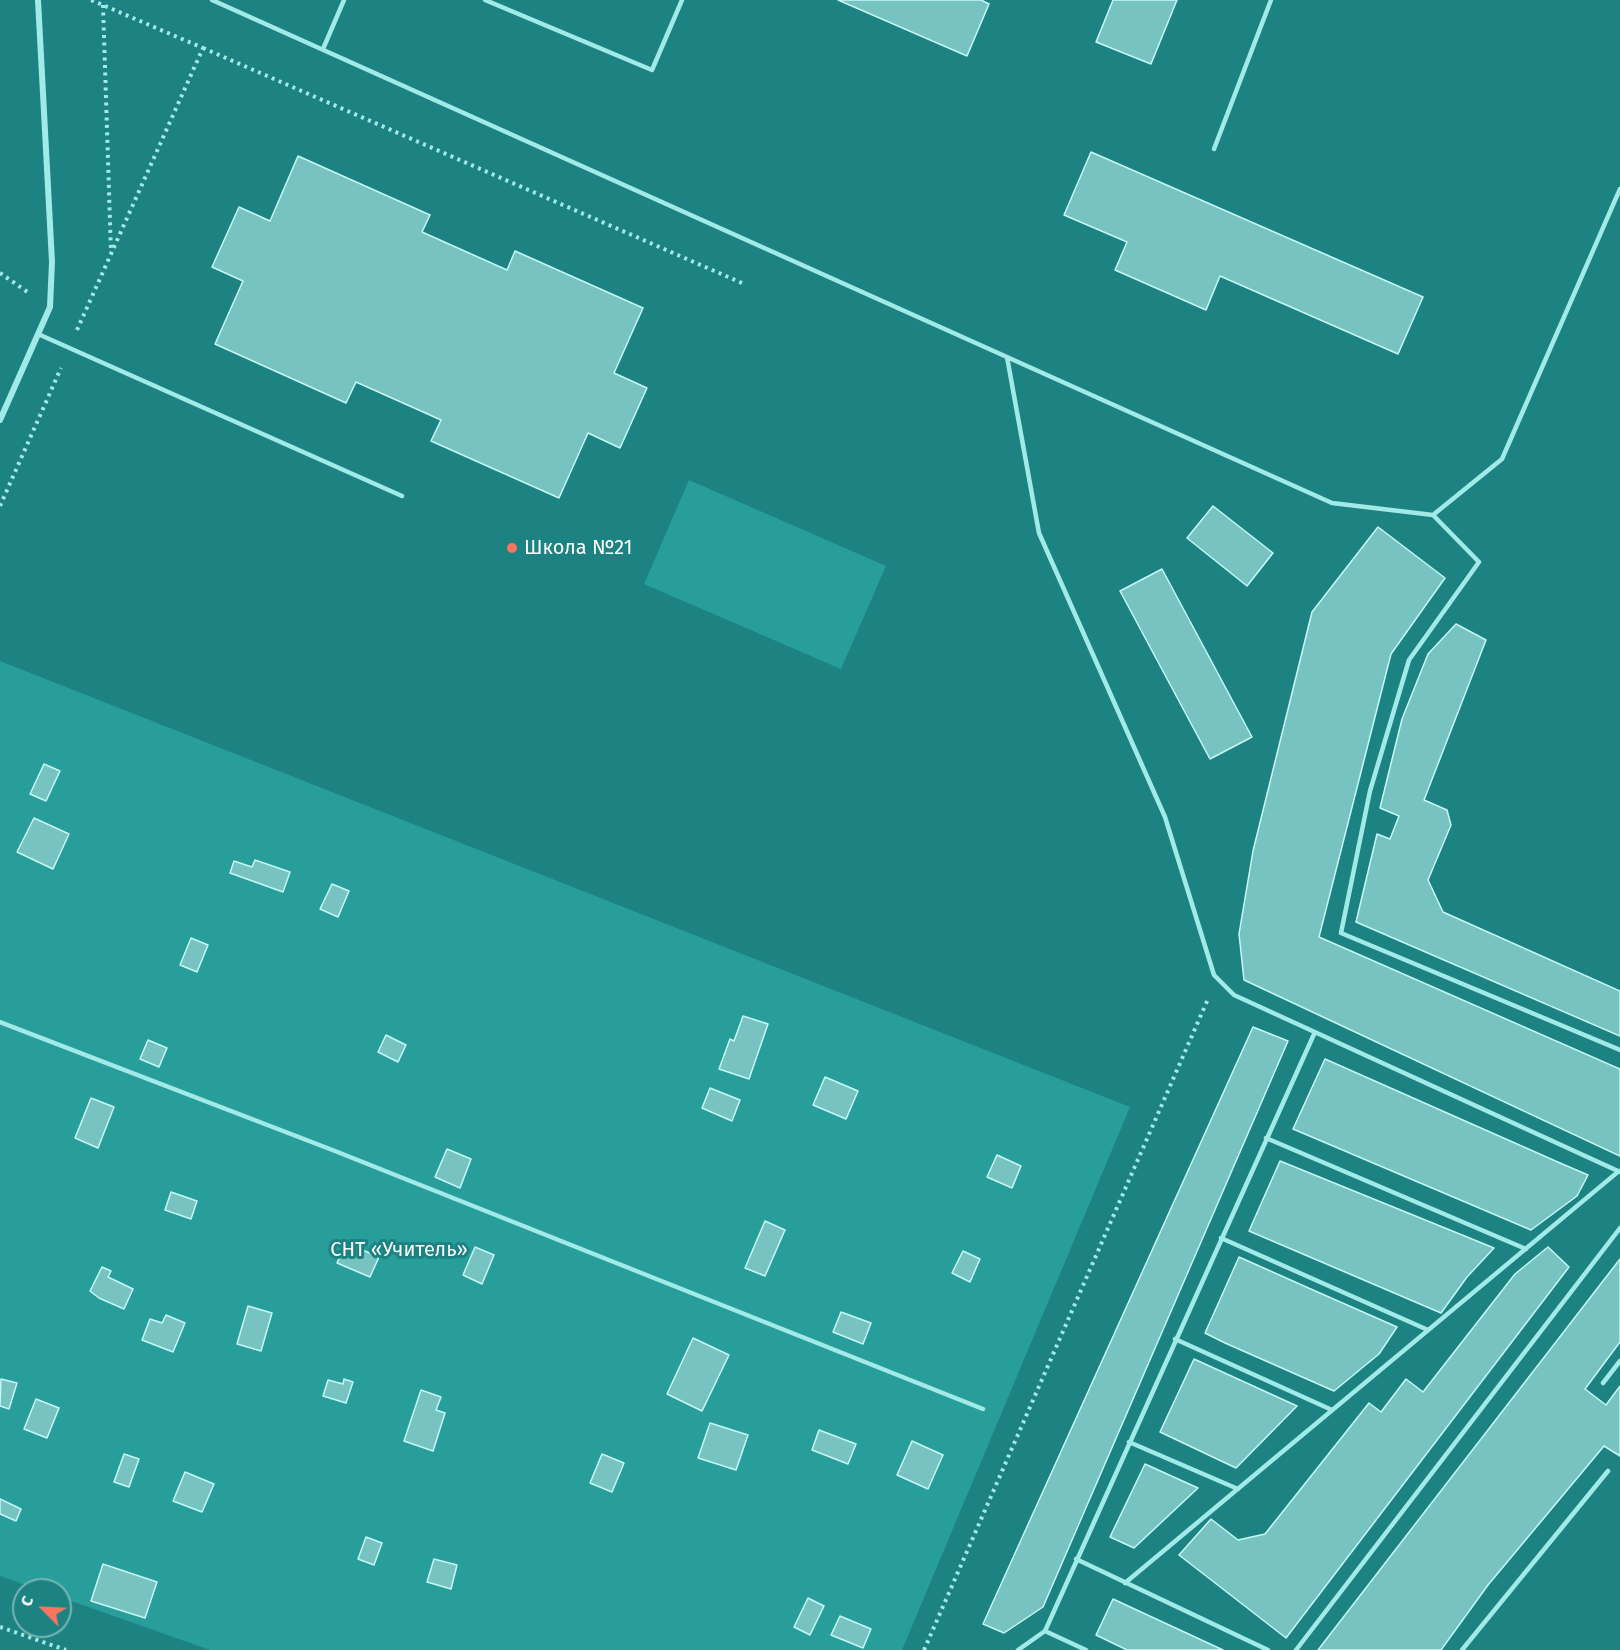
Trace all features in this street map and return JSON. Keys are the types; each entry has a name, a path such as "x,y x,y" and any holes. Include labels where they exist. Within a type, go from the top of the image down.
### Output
{"street":[{"path":"0,420 50,308 52,262 38,0"}],"lane":[{"path":"212,0 1332,503 1434,515 1479,562 1409,660 1370,791 1341,933 1620,1050"},
{"path":"323,50 344,0"},
{"path":"485,0 652,70 682,0"},
{"path":"1214,149 1271,0"},
{"path":"1434,515 1502,459 1620,189"},
{"path":"38,334 402,496"},
{"path":"1007,357 1039,533 1165,817 1214,975 1234,995 1619,1172 1125,1583"},
{"path":"0,1022 335,1151 983,1409"},
{"path":"1018,1650 1045,1631 1315,1032"},
{"path":"1266,1138 1526,1249"},
{"path":"1296,1650 1620,1228"},
{"path":"1221,1238 1428,1330"},
{"path":"1175,1339 1332,1410"},
{"path":"1603,1383 1620,1361"},
{"path":"1129,1442 1238,1489"},
{"path":"1462,1650 1608,1471"},
{"path":"1076,1559 1268,1650"},
{"path":"1045,1631 1086,1650"}],"path":[{"path":"91,0 742,283"},
{"path":"102,5 111,254"},
{"path":"0,506 203,48"},
{"path":"0,273 85,330"},
{"path":"924,1650 1206,1005 1214,975"},
{"path":"0,1627 66,1650"}],"green space":[{"path":"689,480 886,566 841,669 644,584"},
{"name":"СНТ «Учитель»","path":"0,661 1130,1107 902,1650 210,1650 72,1601 72,1578 12,1578 12,1580 0,1576"}],"building":[{"path":"838,0 981,0 989,4 967,56"},
{"path":"1113,0 1177,0 1151,64 1096,42"},
{"path":"1091,152 1423,297 1398,354 1220,276 1206,310 1115,270 1127,242 1064,215"},
{"path":"298,156 430,215 422,232 507,270 515,251 643,308 614,373 647,388 620,448 588,433 559,498 431,441 441,420 356,382 346,403 215,344 243,281 212,267 239,207 270,221"},
{"path":"1213,506 1273,553 1247,586 1187,538"},
{"path":"1378,527 1445,578 1391,654 1319,937 1620,1069 1620,1156 1244,980 1239,934 1253,851 1312,612"},
{"path":"1162,569 1252,737 1210,759 1120,591"},
{"path":"1456,624 1486,640 1424,800 1447,810 1451,825 1428,880 1443,912 1620,991 1620,1036 1356,922 1377,834 1390,839 1399,816 1380,808 1402,719 1428,654"},
{"path":"44,764 60,771 46,801 30,794"},
{"path":"34,818 69,834 53,869 17,852"},
{"path":"255,860 290,872 283,892 230,873 234,861 252,867"},
{"path":"332,884 349,891 338,917 320,909"},
{"path":"191,938 208,945 197,972 180,965"},
{"path":"743,1016 768,1024 749,1079 719,1069 730,1039 734,1041"},
{"path":"1253,1027 1288,1041 1043,1607 1004,1633 983,1624"},
{"path":"386,1035 406,1045 398,1062 378,1052"},
{"path":"148,1040 167,1048 159,1067 140,1059"},
{"path":"1325,1059 1588,1175 1577,1196 1531,1230 1293,1129"},
{"path":"825,1077 858,1091 846,1119 813,1105"},
{"path":"710,1088 740,1100 732,1121 702,1108"},
{"path":"91,1098 114,1107 98,1148 75,1138"},
{"path":"447,1149 471,1159 460,1188 435,1177"},
{"path":"997,1155 1021,1166 1012,1188 987,1177"},
{"path":"1280,1161 1494,1248 1467,1277 1441,1313 1249,1231"},
{"path":"171,1192 197,1201 191,1219 165,1210"},
{"path":"765,1221 785,1230 765,1276 745,1268"},
{"path":"346,1243 379,1257 370,1277 337,1263"},
{"path":"475,1247 494,1255 482,1284 463,1275"},
{"path":"1548,1247 1569,1267 1286,1638 1179,1555 1211,1519 1238,1540 1265,1534 1369,1403 1381,1412 1406,1379 1423,1392 1515,1274"},
{"path":"963,1251 980,1259 970,1282 952,1273"},
{"path":"1239,1257 1397,1327 1379,1354 1334,1391 1225,1343 1205,1333"},
{"path":"1620,1259 1620,1342 1585,1389 1606,1405 1620,1386 1620,1456 1604,1446 1488,1585 1441,1650 1318,1650"},
{"path":"102,1267 111,1271 108,1277 133,1289 124,1309 99,1298 90,1291"},
{"path":"248,1306 272,1313 261,1351 237,1344"},
{"path":"841,1312 871,1323 863,1344 833,1332"},
{"path":"166,1315 185,1323 173,1352 142,1340 150,1319 162,1323"},
{"path":"693,1338 729,1355 702,1411 667,1394"},
{"path":"1194,1359 1297,1406 1236,1468 1160,1432"},
{"path":"1,1379 17,1383 9,1409 0,1406"},
{"path":"344,1379 353,1382 346,1403 323,1396 328,1380 343,1384"},
{"path":"421,1390 441,1397 436,1410 445,1413 433,1451 404,1441"},
{"path":"36,1399 59,1408 47,1438 24,1429"},
{"path":"710,1423 748,1435 736,1470 698,1458"},
{"path":"819,1430 856,1444 848,1464 812,1450"},
{"path":"912,1441 943,1455 928,1489 897,1475"},
{"path":"124,1454 139,1459 129,1487 114,1482"},
{"path":"602,1454 624,1463 612,1492 590,1483"},
{"path":"1145,1464 1198,1488 1134,1548 1110,1537"},
{"path":"185,1472 214,1484 202,1512 173,1501"},
{"path":"0,1499 21,1509 16,1521 0,1514"},
{"path":"366,1537 382,1543 374,1565 358,1559"},
{"path":"434,1559 457,1565 451,1589 427,1582"},
{"path":"103,1564 157,1582 145,1618 91,1601"},
{"path":"808,1598 824,1606 810,1635 794,1627"},
{"path":"1113,1599 1223,1650 1127,1650 1096,1635"},
{"path":"840,1616 871,1629 863,1648 831,1635"}],"place":[{"name":"Школа №21","path":"512,548"}]}
